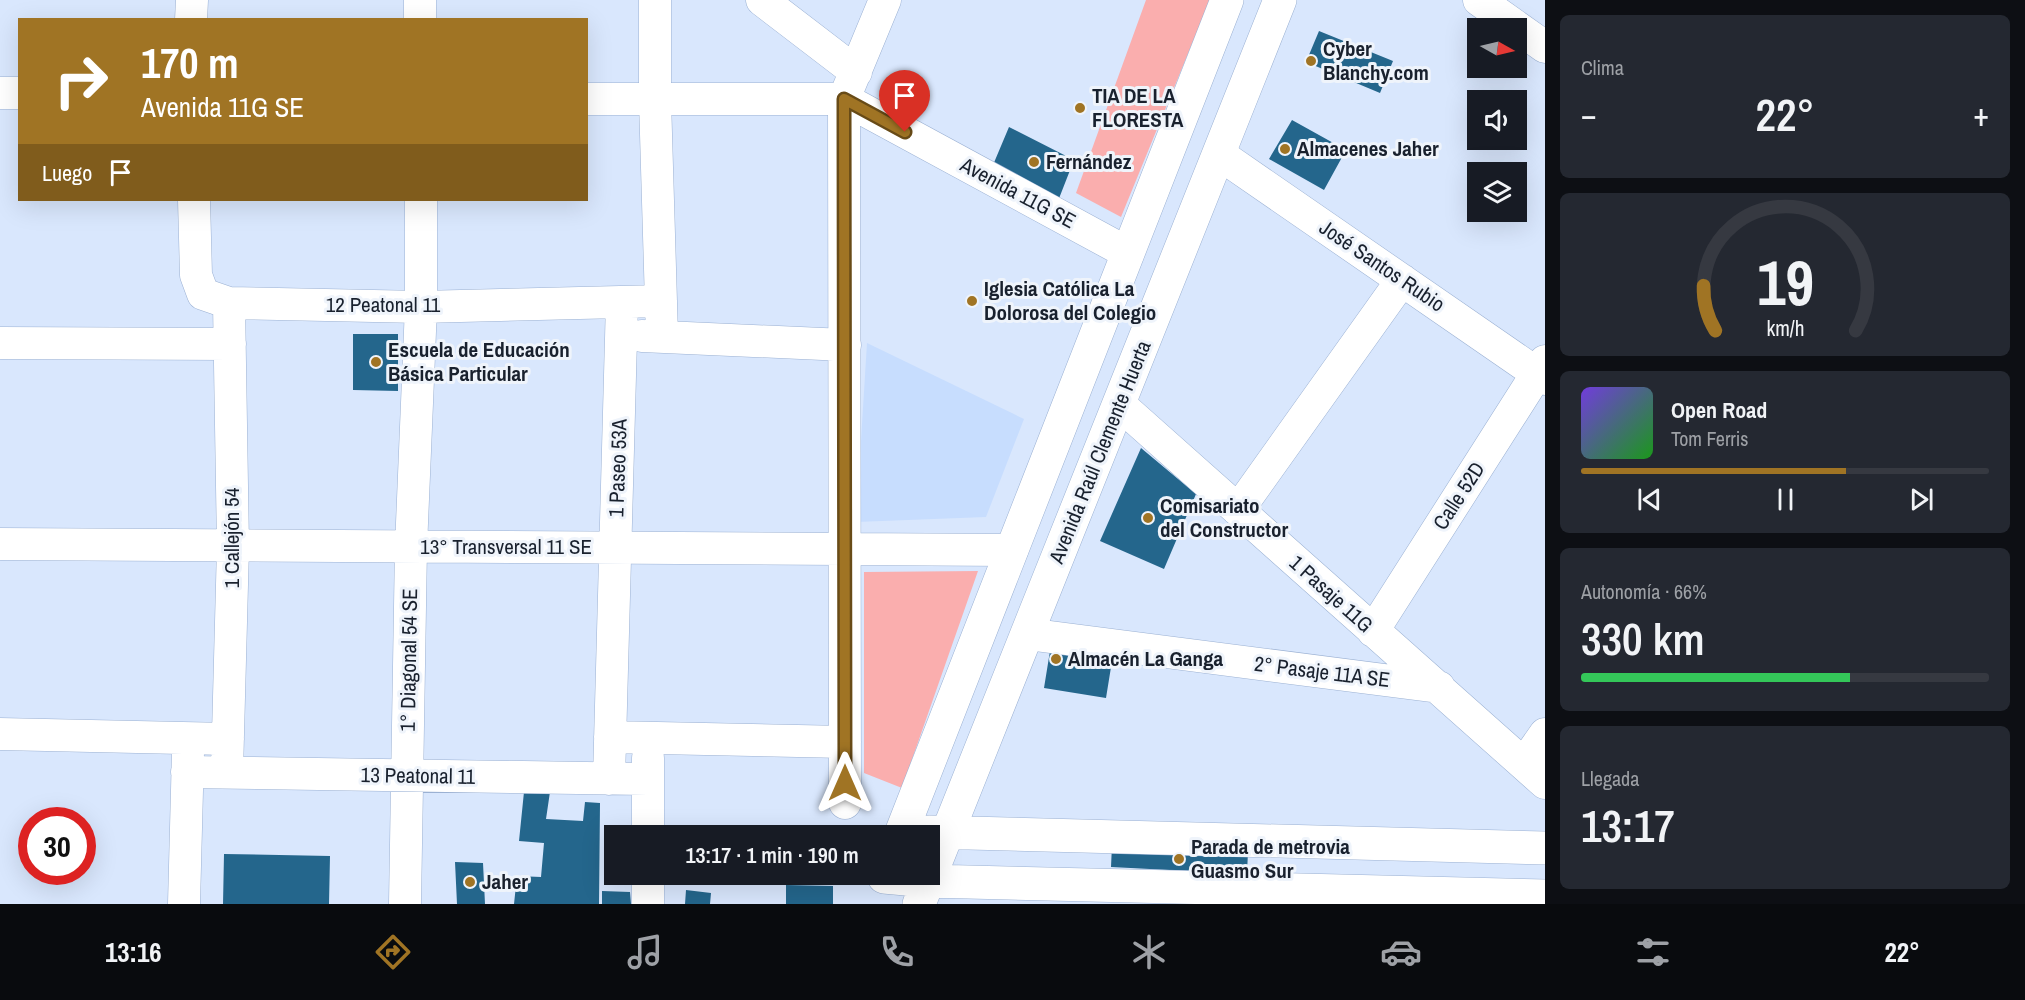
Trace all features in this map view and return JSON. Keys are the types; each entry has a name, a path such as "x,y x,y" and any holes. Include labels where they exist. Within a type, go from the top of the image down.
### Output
{"main road":[{"path":"904,825 1227,0"},
{"name":"Avenida Raúl Clemente Huerta","path":"924,892 1280,0"},
{"path":"940,832 1545,848"},
{"path":"881,885 924,892 1545,896"}],"street":[{"path":"191,18 192,0"},
{"path":"420,0 420,18"},
{"path":"655,0 655,100 662,336"},
{"name":"Avenida 11G SE","path":"762,0 850,86 1128,253"},
{"path":"845,803 844,345 850,86 885,0"},
{"path":"906,825 935,779 1008,584 1238,0"},
{"path":"1479,0 1545,47"},
{"path":"588,99 655,100 850,86"},
{"path":"0,93 18,93"},
{"name":"José Santos Rubio","path":"1219,154 1402,280 1543,371"},
{"name":"12 Peatonal 11","path":"194,201 196,275 203,294 230,303 421,307 661,301"},
{"name":"1° Diagonal 54 SE","path":"405,904 411,547 421,307 421,201"},
{"path":"1238,510 1402,280"},
{"name":"1 Paseo 53A","path":"609,779 623,335 622,302"},
{"name":"1 Callejón 54","path":"227,772 233,547 230,303"},
{"path":"623,335 844,345"},
{"path":"0,343 230,344"},
{"name":"Calle 52D","path":"1373,631 1543,371"},
{"name":"1 Pasaje 11G","path":"1119,404 1534,773"},
{"name":"13° Transversal 11 SE","path":"0,544 1012,550"},
{"name":"2° Pasaje 11A SE","path":"1027,634 1439,687"},
{"path":"0,734 228,739"},
{"path":"1534,773 1545,734"},
{"path":"610,737 845,742"},
{"path":"648,738 648,825"},
{"path":"184,904 188,739"},
{"name":"13 Peatonal 11","path":"187,772 648,779"},
{"path":"948,831 982,849 1545,864"},
{"path":"924,892 979,867 1545,882"},
{"path":"648,885 648,904"}],"shaded area":[{"path":"1146,0 1210,0 1121,217 1076,193"},
{"path":"867,343 1024,419 986,517 856,522"},
{"path":"978,571 902,788 864,773 864,572"}],"building":[{"path":"1319,31 1393,61 1380,93 1306,62"},
{"path":"1292,120 1346,150 1324,190 1269,159"},
{"name":"Fernández","path":"1009,127 1074,160 1058,201 993,165"},
{"name":"Escuela de Educación Básica Particular","path":"353,334 398,334 398,391 353,390"},
{"name":"Comisariato del Constructor","path":"1141,448 1196,494 1164,569 1100,541"},
{"path":"1050,651 1112,661 1106,698 1044,688"},
{"path":"525,782 551,785 546,819 583,821 585,802 600,803 599,904 514,904 517,876 541,877 544,843 519,841"},
{"name":"Parada de metrovia Guasmo Sur","path":"1112,845 1248,851 1247,874 1111,867"},
{"path":"224,854 330,856 329,904 223,904"},
{"name":"Jaher","path":"455,862 483,863 485,904 457,904"},
{"path":"786,885 833,886 833,904 786,904"},
{"path":"686,890 711,893 710,904 685,904"},
{"path":"602,891 630,892 631,904 602,904"}],"place":[{"name":"Cyber Blanchy.com","path":"1311,61"},
{"name":"TIA DE LA FLORESTA","path":"1080,108"},
{"name":"Almacenes Jaher","path":"1285,149"},
{"name":"Fernández","path":"1034,162"},
{"name":"Iglesia Católica La Dolorosa del Colegio","path":"972,301"},
{"name":"Escuela de Educación Básica Particular","path":"376,362"},
{"name":"Comisariato del Constructor","path":"1148,518"},
{"name":"Almacén La Ganga","path":"1056,659"},
{"name":"Parada de metrovia Guasmo Sur","path":"1179,859"},
{"name":"Jaher","path":"470,882"}],"route":[{"path":"845,783 844,99 905,132"}]}
